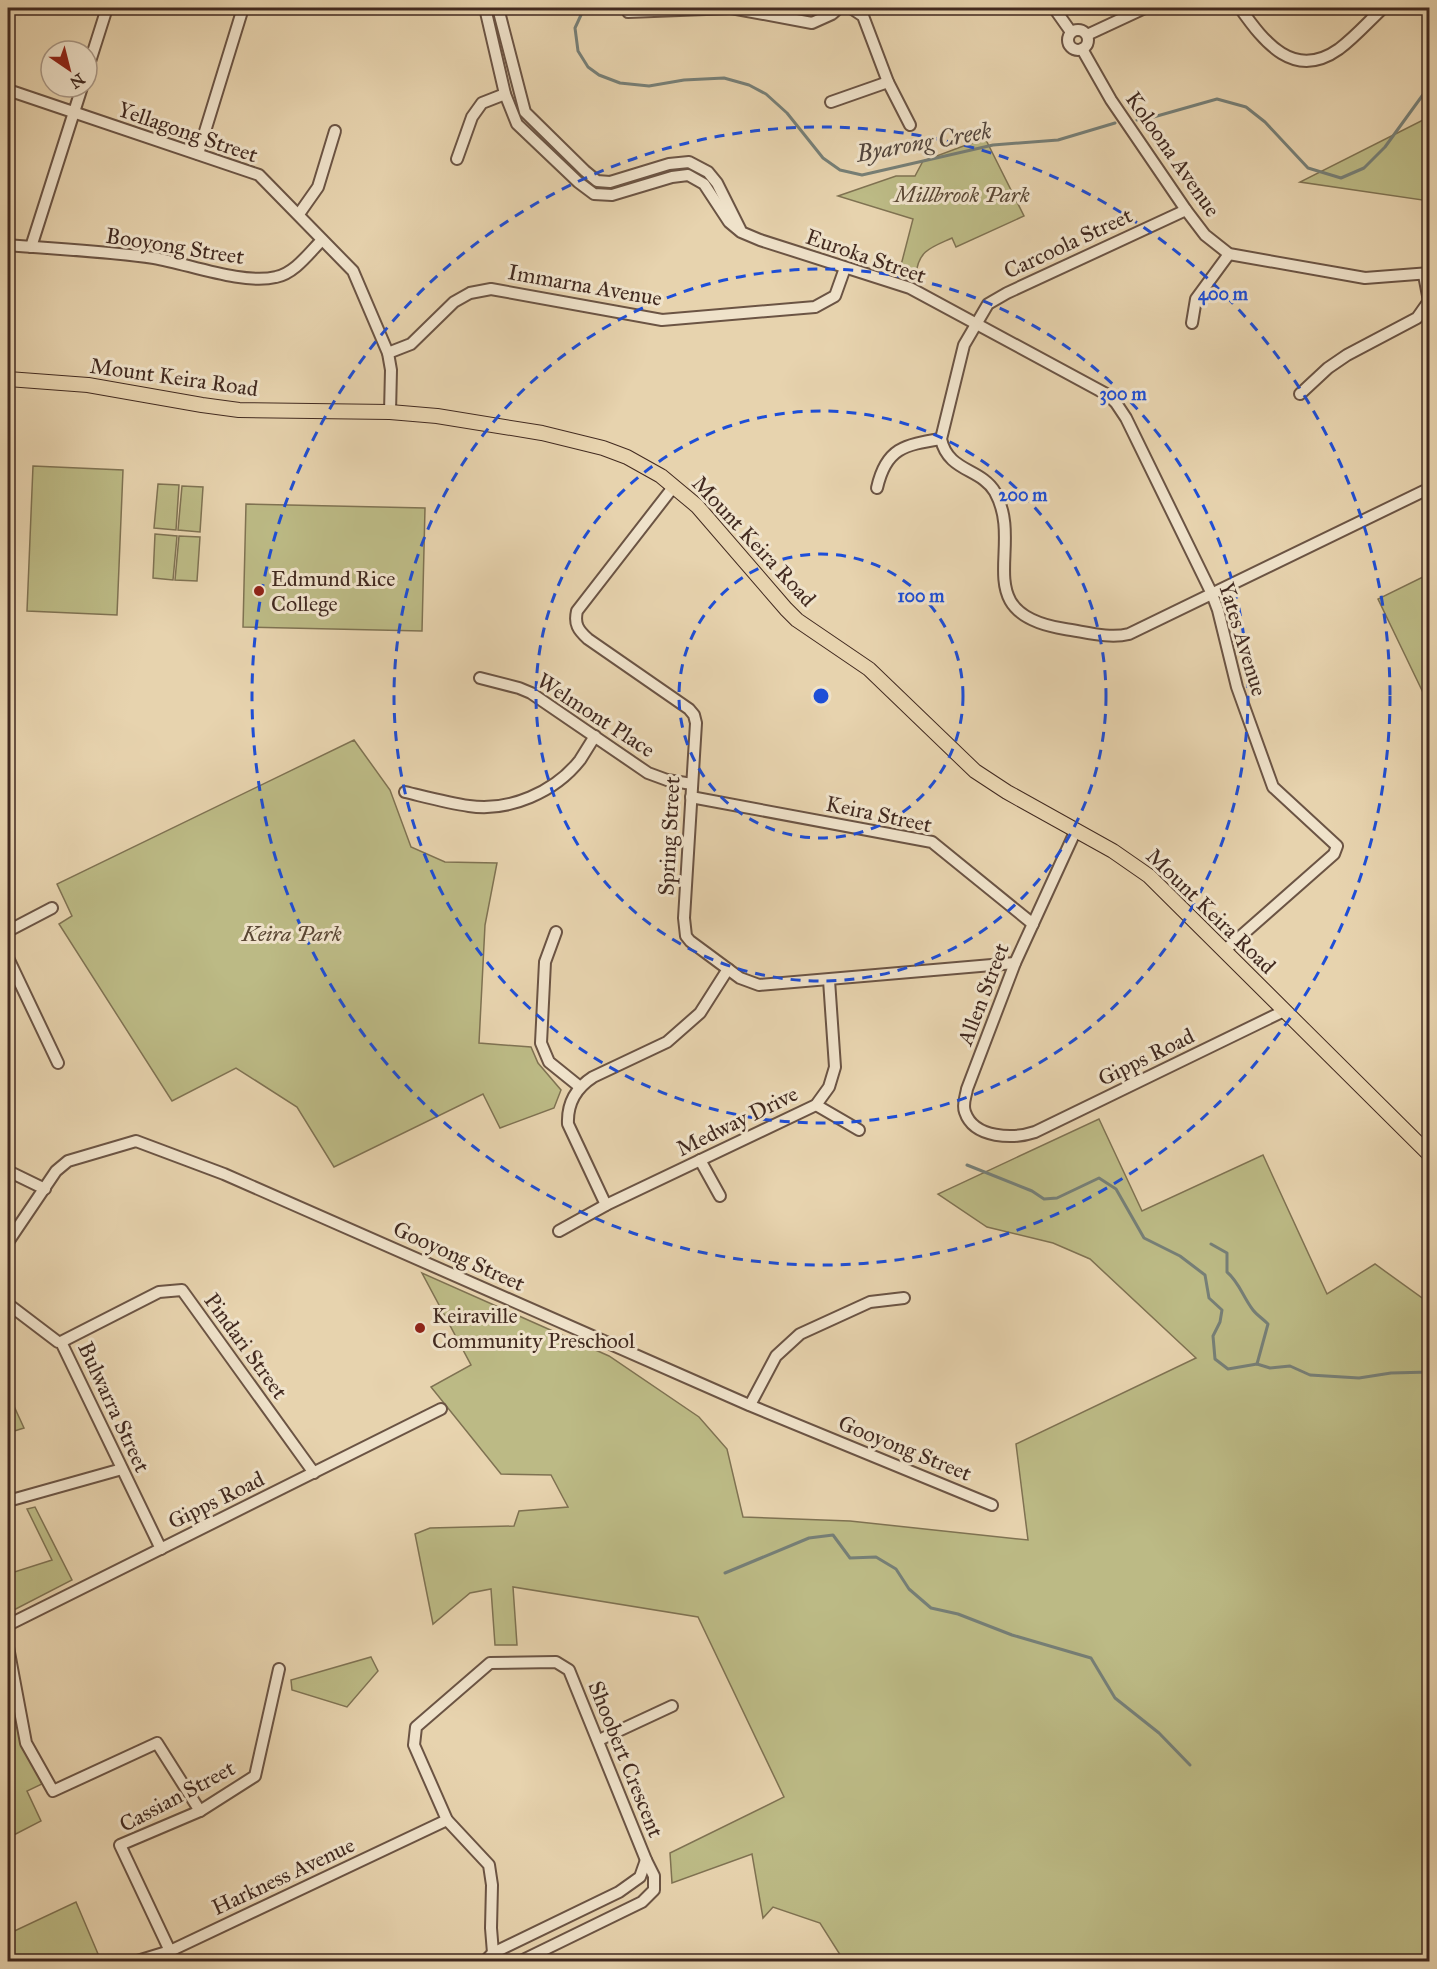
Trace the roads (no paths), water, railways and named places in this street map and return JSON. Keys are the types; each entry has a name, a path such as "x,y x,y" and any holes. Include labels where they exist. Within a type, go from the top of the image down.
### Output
{"main road":[{"name":"Mount Keira Road","path":"8,379 88,385 239,410 390,412 437,416 542,434 603,448 645,467 674,486 697,506 773,596 797,620 889,686 975,771 1007,792 1124,858 1149,876 1430,1155"}],"street":[{"path":"97,39 107,8"},
{"path":"198,154 243,8"},
{"name":"Euroka Street","path":"485,8 505,94 517,124 578,182 594,194 612,195 672,177 688,175 704,184 729,222 741,232 910,288 975,323"},
{"path":"498,8 525,112 585,171 597,181 610,182 669,164 689,162 708,172 717,183 741,232"},
{"path":"628,12 731,8 812,23 832,14 839,8"},
{"path":"851,8 863,16 888,82 910,125"},
{"path":"1054,8 1071,32"},
{"path":"1087,35 1145,8"},
{"path":"1240,8 1262,39 1277,52 1295,59 1312,60 1339,49 1383,8"},
{"path":"1079,30 1087,35 1087,44 1082,49 1075,50 1070,46 1068,38 1071,32 1079,30"},
{"name":"Koloona Avenue","path":"1082,49 1111,100 1186,210 1205,235 1229,254 1365,278 1427,274"},
{"path":"831,102 888,82"},
{"name":"Yellagong Street","path":"8,90 258,175 299,214 352,271 388,353 391,370 390,412"},
{"path":"457,159 472,117 482,103 505,94"},
{"path":"31,247 78,99"},
{"path":"299,214 318,187 335,131"},
{"name":"Carcoola Street","path":"941,440 960,355 975,323 988,304 1006,292 1186,210"},
{"name":"Booyong Street","path":"8,245 152,258 231,276 270,278 279,277 292,270 322,240"},
{"path":"1192,323 1196,299 1229,254"},
{"name":"Immarna Avenue","path":"388,353 411,344 454,302 470,293 491,289 662,320 815,307 835,296 845,268"},
{"path":"1300,394 1328,368 1417,318 1429,301 1427,274"},
{"name":"Yates Avenue","path":"975,323 1108,395 1116,403 1126,418 1212,594 1237,687 1273,787 1337,846 1334,854 1225,950"},
{"path":"877,488 881,471 894,452 908,445 941,440 945,451 956,464 986,480 999,501 1003,520 1006,592 1015,607 1029,618 1047,626 1120,636 1141,629 1430,488"},
{"name":"Spring Street","path":"674,486 577,611 575,621 580,632 588,639 692,711 696,723 684,929 690,941 728,969 747,981 759,985 1015,963"},
{"name":"Welmont Place","path":"480,678 531,693 648,772 667,780 692,784"},
{"path":"405,792 469,807 517,803 534,796 568,772 595,736"},
{"name":"Keira Street","path":"691,797 932,842 1033,924"},
{"name":"Allen Street","path":"1024,1136 1002,1136 975,1125 965,1112 964,1103 967,1089 1015,963 1076,830"},
{"path":"8,931 52,908"},
{"path":"556,932 545,962 541,1043 549,1062 580,1087"},
{"path":"8,958 58,1063"},
{"path":"606,1205 568,1124 571,1102 580,1087 598,1074 667,1042 700,1013 728,969"},
{"name":"Medway Drive","path":"559,1231 606,1205 816,1105 829,1087 835,1066 829,980"},
{"name":"Gipps Road","path":"1024,1136 1284,1011"},
{"path":"816,1105 859,1130"},
{"name":"Gooyong Street","path":"8,1242 56,1171 68,1161 136,1141 224,1174 750,1405 992,1505"},
{"path":"700,1160 720,1196"},
{"path":"8,1171 45,1189"},
{"name":"Pindari Street","path":"62,1342 159,1293 182,1290 314,1473"},
{"path":"750,1405 769,1365 783,1347 793,1339 870,1302 904,1298"},
{"name":"Bulwarra Street","path":"8,1304 62,1342 161,1549"},
{"name":"Gipps Road","path":"8,1625 441,1409"},
{"path":"8,1501 122,1469"},
{"path":"8,1647 26,1743 53,1791 157,1743 200,1811"},
{"name":"Shoobert Crescent","path":"493,1953 492,1885 489,1865 447,1820 414,1745 416,1727 490,1663 556,1662 569,1670 654,1876 654,1890 642,1902 519,1962"},
{"name":"Cassian Street","path":"170,1951 120,1845 200,1811 255,1776 279,1669"},
{"path":"599,1740 672,1706"},
{"name":"Harkness Avenue","path":"134,1962 170,1951 447,1820"},
{"path":"484,1962 493,1953 619,1892 640,1877 646,1860"}],"waterway":[{"name":"Byarong Creek","path":"581,8 581,15 575,28 578,51 588,67 599,75 620,83 649,86 684,80 724,78 749,85 766,94 787,113 823,158 840,170 862,175 993,145 1058,140 1115,123"},
{"name":"Byarong Creek","path":"1137,120 1217,99 1246,107 1265,122 1308,168 1341,178 1364,168 1385,147 1430,85"},
{"path":"967,1165 1032,1191 1044,1199 1057,1198 1099,1178 1116,1189 1144,1238 1180,1256 1205,1275 1209,1298 1222,1310 1220,1322 1213,1336 1215,1359 1228,1369 1257,1364 1270,1368 1290,1366 1310,1375 1359,1378 1391,1373 1430,1372"},
{"path":"1211,1244 1227,1253 1227,1272 1235,1280 1253,1310 1268,1324 1257,1364"},
{"path":"725,1573 809,1538 833,1535 850,1558 876,1557 896,1569 909,1589 931,1608 958,1614 1012,1635 1091,1658 1115,1698 1159,1733 1190,1765"}],"place":[{"name":"Edmund Rice College","path":"259,591"},
{"name":"Keiraville Community Preschool","path":"420,1328"}],"park label":[{"name":"Millbrook Park","path":"962,194"},
{"name":"Keira Park","path":"292,933"}]}
